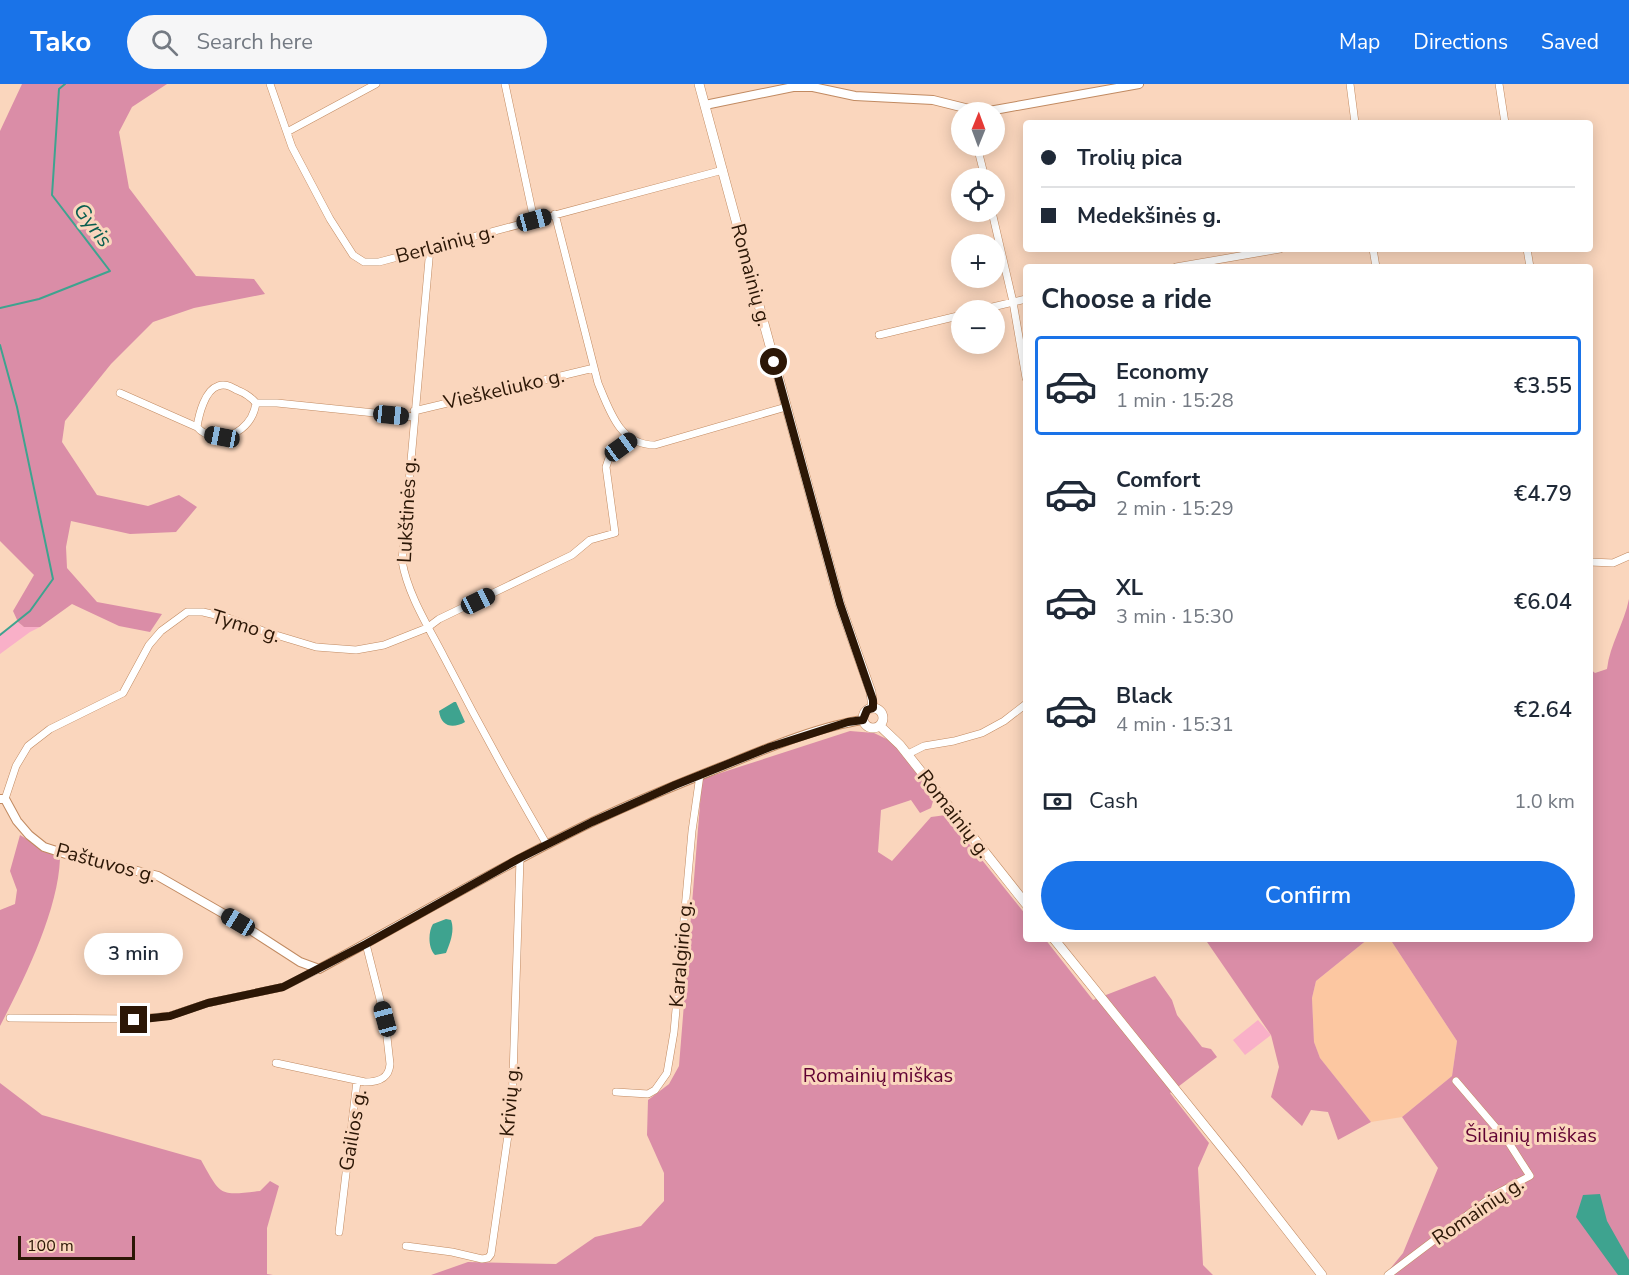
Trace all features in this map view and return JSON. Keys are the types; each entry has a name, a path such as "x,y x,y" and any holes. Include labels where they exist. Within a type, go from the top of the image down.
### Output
{"main road":[{"name":"Romainių g.","path":"699,84 840,604 871,692 873,708"},
{"path":"873,708 883,713 884,720 880,726 870,728 863,720 867,710 873,708"},
{"name":"Romainių g.","path":"880,726 908,754 1023,900"},
{"path":"1056,942 1322,1275"}],"street":[{"name":"Berlainių g.","path":"270,84 292,147 330,219 358,260 379,262 723,170"},
{"path":"287,132 376,84"},
{"path":"505,84 534,220"},
{"path":"1005,108 1139,84"},
{"path":"1350,84 1355,120"},
{"path":"1499,84 1505,120"},
{"path":"705,105 793,86 813,87 877,98 933,100 951,106"},
{"path":"555,214 594,368 607,406 631,440 643,445 656,445 786,407"},
{"path":"994,222 1013,302 1023,360"},
{"name":"Lukštinės g.","path":"430,248 402,561 404,573 428,628 503,770 547,845"},
{"path":"1193,264 1263,252"},
{"path":"1005,304 1023,300"},
{"path":"879,335 951,318"},
{"name":"Vieškeliuko g.","path":"256,403 414,414 594,368"},
{"path":"120,393 197,427 205,434 222,437 240,431 255,410 256,403 249,395 228,386 216,386 206,398 197,427"},
{"name":"Tymo g.","path":"3,799 16,766 28,746 50,729 123,693 149,645 161,631 187,612 203,612 219,616 316,647 356,650 384,645 428,628 439,620 563,560 590,540 615,533 606,467 610,455 631,440"},
{"path":"1593,562 1613,563 1629,556"},
{"path":"908,754 924,746 982,733 1004,721 1023,706"},
{"path":"10,1018 134,1020 170,1016 208,1003 283,987 366,944 520,858 592,822 770,747 848,722 863,720"},
{"name":"Karalgirio g.","path":"616,1092 648,1094 655,1090 667,1073 674,1032 692,831 700,775"},
{"name":"Paštuvos g.","path":"3,799 17,821 44,847 158,876 238,922 300,962 320,969"},
{"name":"Krivių g.","path":"406,1246 452,1252 482,1259 488,1258 491,1254 512,1107 520,858"},
{"name":"Gailios g.","path":"339,1232 357,1081 379,1080 389,1071 385,1019 366,944"},
{"path":"276,1063 357,1081"},
{"name":"Romainių g.","path":"1388,1275 1494,1195 1530,1176 1509,1143 1456,1081"}],"shaded area":[{"path":"18,622 24,627 40,627 0,654 0,633"},
{"path":"1364,942 1392,942 1457,1041 1452,1076 1402,1117 1371,1122 1320,1058 1314,1042 1312,998 1316,981"},
{"path":"1258,1020 1271,1035 1245,1055 1233,1040"}],"green space":[{"path":"22,84 167,84 132,107 119,132 129,188 196,276 254,279 265,294 194,308 153,322 111,364 65,421 62,442 97,495 148,506 179,495 197,507 176,532 130,534 71,521 66,547 67,568 97,602 162,614 150,632 119,626 72,604 40,627 24,627 18,622 13,611 34,575 0,541 0,131"},
{"name":"Šilainių miškas","path":"1629,599 1629,1275 1385,1275 1403,1253 1438,1168 1402,1117 1452,1076 1457,1041 1392,942 1593,942 1593,671 1595,673 1607,669"},
{"name":"Romainių miškas","path":"850,731 874,733 895,743 934,798 931,808 920,813 911,800 881,810 878,852 892,861 931,817 946,815 1023,911 1023,942 1047,942 1093,1000 1155,976 1172,1000 1177,1015 1202,1047 1211,1049 1217,1057 1170,1093 1209,1143 1198,1168 1203,1265 1213,1275 431,1275 468,1262 556,1264 595,1237 641,1226 664,1201 664,1173 647,1135 648,1100 669,1084 679,1066 702,779"},
{"path":"20,835 60,859 58,879 38,945 0,1026 0,910 15,904 17,890 10,871"},
{"path":"1207,942 1364,942 1316,981 1312,998 1314,1042 1320,1058 1371,1122 1338,1140 1328,1112 1311,1110 1302,1126 1271,1097 1279,1067 1271,1035"},
{"path":"0,1083 42,1115 201,1160 213,1181 223,1191 236,1193 260,1191 270,1181 279,1186 267,1228 267,1274 273,1275 0,1275"}],"water":[{"path":"454,702 465,722 452,726 442,720 439,711"},
{"path":"446,919 451,920 452,924 450,941 446,953 435,955 430,944 431,927"},
{"path":"1600,1194 1607,1221 1629,1260 1629,1275 1618,1275 1576,1217 1583,1195"}],"waterway":[{"name":"Gyris","path":"0,308 39,299 110,271 52,195 59,89 65,84"},
{"path":"0,345 17,407 53,579 30,611 0,635"}],"route":[{"path":"134,1020 170,1016 188,1008 283,987 366,944 520,858 592,822 675,785 770,747 848,722 863,720 864,713 873,708 873,700 840,604 774,362"}]}
